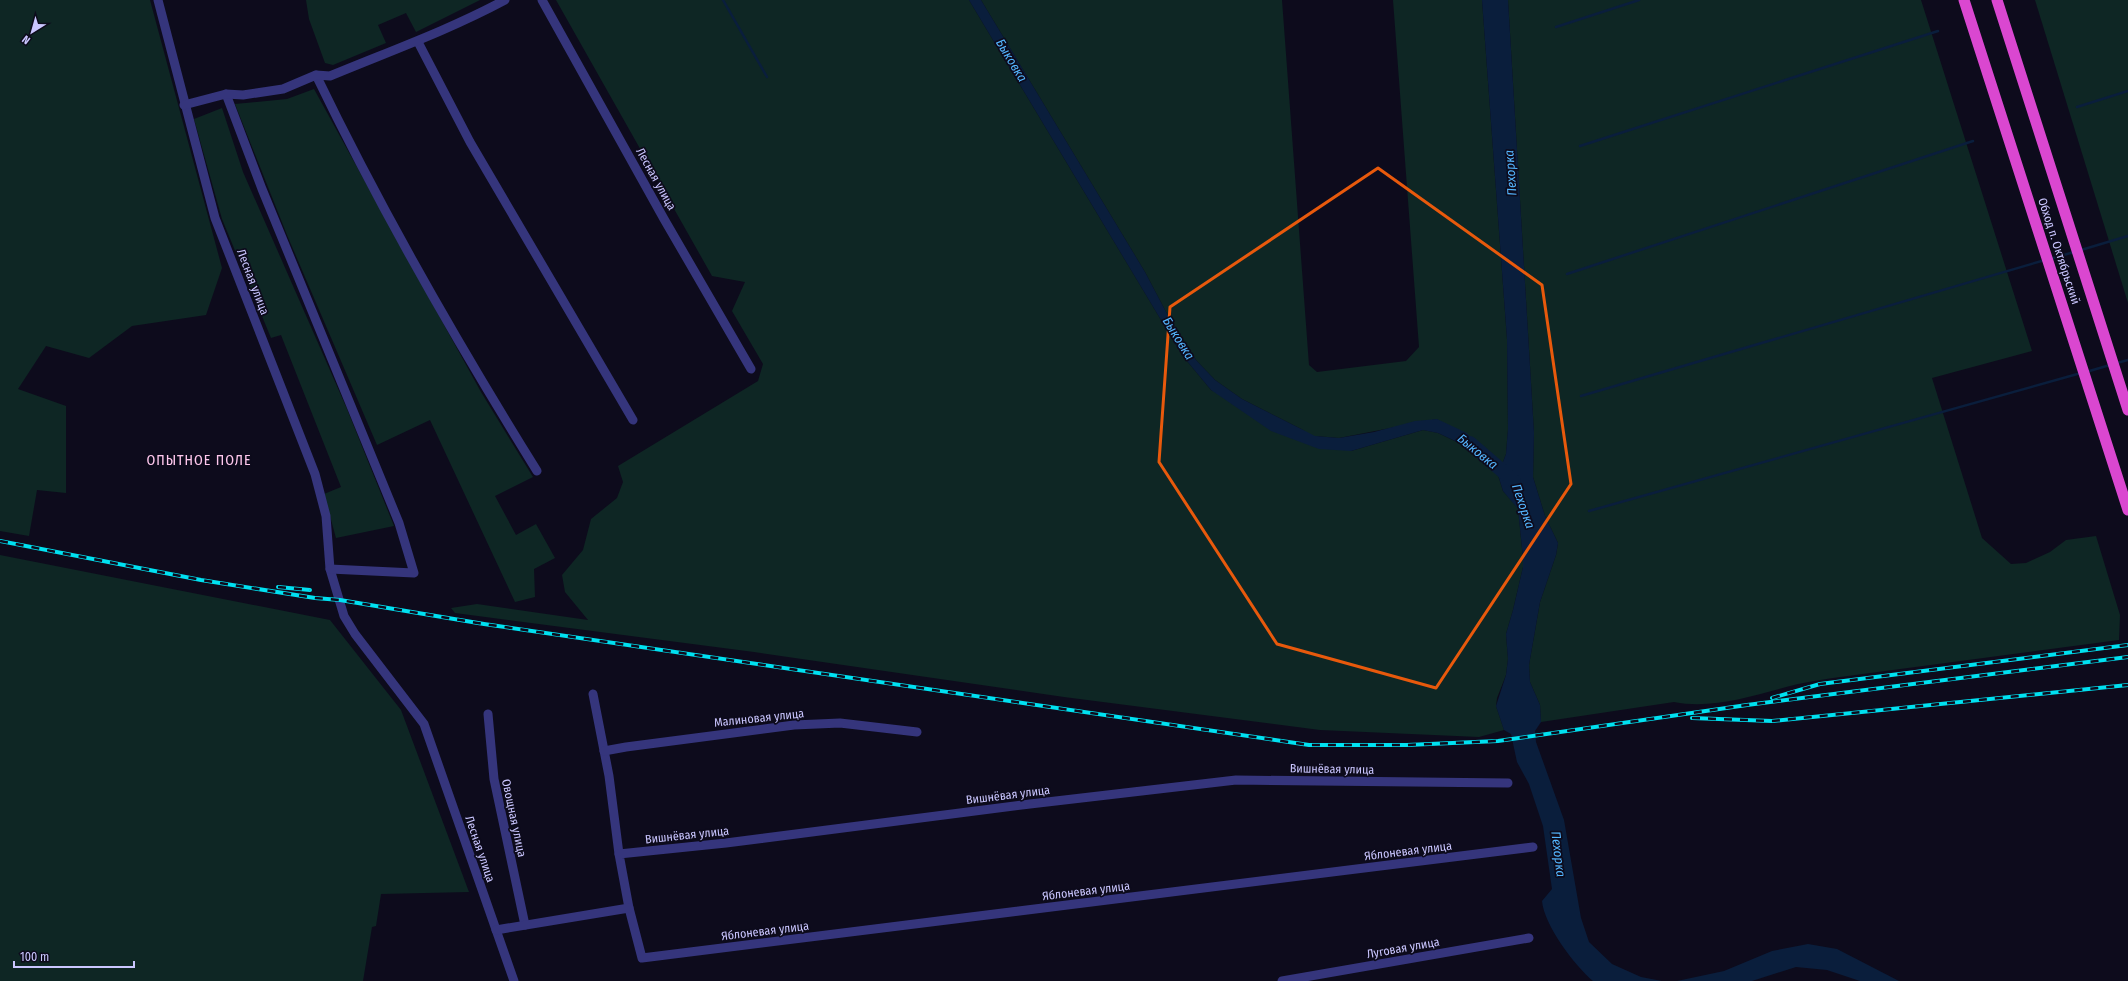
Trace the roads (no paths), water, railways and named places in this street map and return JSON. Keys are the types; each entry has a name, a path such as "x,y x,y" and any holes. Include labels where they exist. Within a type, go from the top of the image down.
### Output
{"highway":[{"name":"Обход п. Октябрьский","path":"1964,0 2128,510"},
{"name":"Обход п. Октябрьский","path":"1997,0 2128,410"}],"street":[{"name":"Лесная улица","path":"158,0 184,105 215,218 315,474 326,516 330,569 344,616 355,634 424,724 514,981"},
{"path":"184,105 226,94 244,95 283,89 316,75 330,76 418,42 464,22 505,0"},
{"name":"Лесная улица","path":"542,0 664,219 751,369"},
{"path":"418,42 470,142 634,420"},
{"path":"316,75 382,203 484,386 537,471"},
{"path":"226,94 262,189 399,523 414,573 330,569"},
{"path":"496,930 629,908 619,854 604,751 593,694"},
{"name":"Овощная улица","path":"488,714 494,779 525,925"},
{"name":"Малиновая улица","path":"604,751 794,725 840,723 917,732"},
{"name":"Вишнёвая улица","path":"619,854 726,843 1030,804 1236,780 1508,783"},
{"name":"Яблоневая улица","path":"629,908 642,958 1533,847"},
{"name":"Луговая улица","path":"1282,981 1529,938"}],"water":[{"path":"969,0 981,0 1145,272 1175,329 1196,360 1215,380 1242,399 1315,436 1339,438 1374,432 1415,421 1437,419 1467,433 1485,455 1438,433 1423,430 1351,451 1319,449 1271,431 1211,390 1182,355"},
{"name":"Пехорка","path":"1482,0 1508,0 1534,433 1533,477 1545,516 1558,543 1556,555 1540,602 1529,665 1530,682 1540,705 1541,722 1535,731 1536,742 1564,820 1581,918 1589,942 1612,964 1641,977 1662,981 1593,981 1569,955 1554,933 1548,922 1542,901 1552,889 1543,826 1529,784 1517,762 1511,734 1504,730 1496,706 1506,675 1508,659 1506,634 1523,567 1523,558 1518,509 1503,491 1498,475 1506,454 1508,429 1507,339"},
{"path":"1808,944 1837,949 1899,981 1860,981 1827,970 1796,967 1752,981 1677,981 1724,971 1772,951"}],"waterway":[{"path":"723,0 767,77"},
{"path":"1556,27 1639,0"},
{"path":"1580,146 1938,31"},
{"path":"2077,107 2128,91"},
{"path":"1567,274 1973,141"},
{"path":"2081,250 2128,236"},
{"path":"2050,259 2074,252"},
{"path":"1581,396 2045,260"},
{"path":"2117,363 2128,360"},
{"path":"2086,372 2110,365"},
{"path":"1589,511 2081,373"},
{"name":"Быковка","path":"1470,443 1514,481"}],"railway":[{"path":"0,541 201,580 315,598 340,600 484,624 1309,745 1407,745 1498,741 1747,705 2128,657"},
{"path":"278,587 310,590"},
{"path":"1772,698 1820,684 2128,645"},
{"path":"1692,718 1772,721 2128,685"}],"district":[{"name":"ОПЫТНОЕ ПОЛЕ","path":"199,460"}]}
